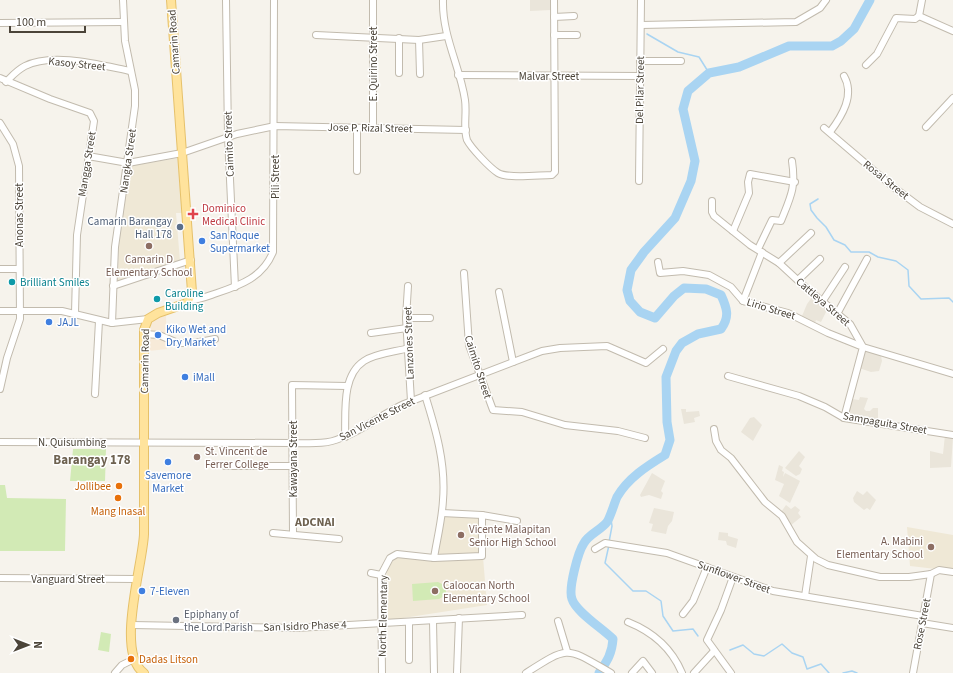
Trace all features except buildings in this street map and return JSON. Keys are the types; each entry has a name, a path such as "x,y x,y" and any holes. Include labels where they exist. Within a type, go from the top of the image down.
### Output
{"main road":[{"name":"Camarin Road","path":"144,673 139,670 134,659 131,646 136,579 144,543 144,334 148,319 158,313 183,305 190,300 192,292 191,260 171,0"}],"street":[{"name":"Nangka Street","path":"112,323 115,246 128,163 135,99 123,22 123,0"},
{"name":"Caimito Street","path":"226,0 228,136 235,287"},
{"name":"Pili Street","path":"190,300 235,287 260,272 270,259 273,252 274,0"},
{"name":"E. Quirino Street","path":"373,0 373,128"},
{"path":"443,0 446,36 465,100 466,137 471,146 499,174 511,176 554,175 554,0"},
{"name":"Del Pilar Street","path":"639,181 641,0"},
{"path":"641,25 796,22 820,8 826,0"},
{"path":"866,65 877,54 896,18 915,19 919,16 922,0"},
{"path":"554,17 574,16"},
{"path":"919,16 953,31"},
{"path":"0,23 123,22"},
{"path":"316,35 419,40 446,36"},
{"path":"554,35 577,35"},
{"path":"399,38 399,73"},
{"path":"419,40 420,74"},
{"name":"Kasoy Street","path":"6,82 24,66 49,60 100,65 130,71"},
{"path":"640,61 681,61"},
{"name":"Malvar Street","path":"458,75 640,76"},
{"path":"830,132 842,113 848,94 847,81 844,76"},
{"name":"Mangga Street","path":"0,78 6,82 90,113 94,121 77,235 75,313"},
{"path":"926,127 953,98"},
{"name":"Anonas Street","path":"0,123 13,144 19,166 18,269 20,311 20,319 0,389"},
{"name":"Jose P. Rizal Street","path":"128,163 182,153 228,136 254,129 274,126 466,130"},
{"path":"357,128 357,171"},
{"name":"Rosal Street","path":"824,128 892,186 920,207 953,224"},
{"path":"88,156 128,163"},
{"path":"743,301 772,220 781,221 795,182 792,161"},
{"path":"733,231 749,193 750,174 795,182"},
{"name":"Cattleya Street","path":"712,201 712,212 714,216 760,251 779,263 854,330 863,347"},
{"path":"779,263 811,233"},
{"path":"798,280 820,259"},
{"path":"837,314 867,259"},
{"path":"113,286 191,260"},
{"name":"Lirio Street","path":"658,262 659,273 683,271 709,275 731,287 743,301 788,313 828,333 863,347"},
{"path":"822,302 845,267"},
{"path":"0,269 18,269"},
{"name":"Caimito Street","path":"464,273 467,335 479,375 491,407 496,411 522,412 566,425 618,431 645,438"},
{"name":"Lanzones Street","path":"408,286 406,318 411,401"},
{"path":"499,292 513,362"},
{"path":"0,311 62,311 112,323 148,319"},
{"path":"406,318 430,318"},
{"path":"95,394 99,321"},
{"path":"371,333 407,328"},
{"path":"144,334 159,335 178,343 194,343 215,339"},
{"name":"San Vicente Street","path":"145,442 321,443 345,437 358,431 389,411 425,395 552,349 601,346 613,348 646,363 663,349"},
{"path":"844,418 863,347 953,374"},
{"path":"345,437 347,386 350,378 363,361 371,357 409,348"},
{"name":"Sampaguita Street","path":"728,376 800,396 825,407 844,418 953,435"},
{"name":"Kawayana Street","path":"293,534 292,385 347,386"},
{"path":"425,395 440,449 444,490 442,513 434,558"},
{"path":"714,429 716,441 721,450 731,458 765,502 782,516 797,542 811,556 828,565 880,577 909,577 931,574 940,570 953,572"},
{"name":"N. Quisumbing","path":"0,442 145,442"},
{"path":"224,466 292,466"},
{"path":"442,513 482,515 517,521"},
{"name":"North Elementary","path":"382,673 381,575 390,558 397,554 434,558 482,556 482,515"},
{"path":"273,533 339,539"},
{"name":"Sunflower Street","path":"595,548 605,542 646,548 667,553 773,591 923,616"},
{"path":"805,596 811,556"},
{"path":"683,614 693,601 706,567"},
{"path":"371,573 381,575"},
{"name":"Rose Street","path":"913,673 931,574"},
{"path":"731,673 707,640 721,610 733,577"},
{"name":"Vanguard Street","path":"0,578 136,579"},
{"name":"San Isidro Phase 4","path":"132,625 260,628 433,621 522,615"},
{"path":"457,673 460,618"},
{"path":"433,621 434,673"},
{"path":"409,622 409,660"},
{"path":"558,622 567,652"},
{"path":"628,622 647,631 664,644 671,652 682,673"},
{"path":"922,623 953,628"},
{"path":"694,673 714,651"},
{"path":"526,673 554,655 567,652 591,661 611,673"},
{"path":"115,673 122,665 134,659"},
{"path":"632,673 643,661 652,673"}],"shaded area":[{"path":"530,0 551,0 551,10 530,11"},
{"name":"Camarin D Elementary School","path":"178,158 182,213 176,213 180,261 118,281 119,231 131,166"},
{"path":"813,296 828,308 821,322 816,320 815,323 802,316 807,304"},
{"name":"Kiko Wet and Dry Market","path":"166,315 167,349 149,351 151,321"},
{"path":"864,349 878,352 878,355 881,356 882,361 879,371 871,372 859,368"},
{"path":"860,397 868,398 864,409 866,411 870,411 873,408 878,408 878,421 847,415 852,399 859,400"},
{"path":"681,409 686,409 686,412 699,411 700,416 694,418 695,422 684,424"},
{"path":"754,417 762,425 753,441 741,432 750,418"},
{"path":"945,435 953,437 951,467 930,468 930,451 943,454"},
{"path":"799,451 805,457 799,466 802,469 800,474 796,476 785,468"},
{"path":"779,465 783,467 783,477 785,473 800,481 790,503 779,496 784,484 775,480"},
{"path":"652,473 665,481 661,491 663,493 661,499 649,495 641,497 640,495"},
{"path":"857,491 863,495 867,491 876,500 870,510 867,508 864,510 854,502 853,498"},
{"path":"786,505 791,509 795,506 800,510 798,513 801,517 790,526 781,512"},
{"path":"654,508 674,512 666,534 651,531 653,524 649,523"},
{"name":"Vicente Malapitan Senior High School","path":"444,516 482,516 483,554 437,554"},
{"name":"A. Mabini Elementary School","path":"907,527 953,535 953,571 910,566"},
{"path":"719,532 728,533 728,536 738,539 736,548 727,545 726,541 718,540"},
{"name":"Caloocan North Elementary School","path":"483,557 487,605 384,621 386,577 389,563 397,558"}],"green space":[{"path":"73,449 106,449 105,481 70,481"},
{"path":"0,485 5,485 7,498 66,499 65,551 0,551"},
{"path":"438,582 446,586 446,595 439,599 413,601 412,584"},
{"path":"101,632 111,634 109,652 98,650"}],"waterway":[{"path":"599,673 609,657 613,639 574,604 571,594 571,587 579,554 586,540 607,522 621,490 632,478 665,455 670,440 667,422 666,377 676,351 682,343 698,334 721,329 727,316 725,304 721,295 706,289 684,288 674,296 655,318 640,312 630,301 627,290 631,270 644,252 675,218 691,181 695,161 683,109 688,91 709,73 739,67 789,46 832,46 841,41 854,29 870,0"},
{"path":"647,34 678,52 699,57 709,73"},
{"path":"818,199 810,204 811,210 826,227 834,240 845,245 851,252 869,252 878,257 896,261 908,270 909,286 921,299 949,298 953,302"},
{"path":"609,542 612,526 610,512"},
{"path":"609,545 605,563 633,591 646,591 661,601 663,616 673,631 693,629 698,636"},
{"path":"730,650 743,645 754,654 764,656 782,644 792,653 803,657 807,669 821,664 829,673"},
{"path":"843,673 852,671 857,673"}],"place":[{"name":"Dominico Medical Clinic","path":"193,214"},
{"name":"Camarin Barangay Hall 178","path":"180,227"},
{"name":"San Roque Supermarket","path":"202,241"},
{"name":"Camarin D Elementary School","path":"149,246"},
{"name":"Brilliant Smiles","path":"12,282"},
{"name":"Caroline Building","path":"157,299"},
{"name":"JAJL","path":"49,322"},
{"name":"Kiko Wet and Dry Market","path":"158,335"},
{"name":"iMall","path":"185,377"},
{"name":"St. Vincent de Ferrer College","path":"197,457"},
{"name":"Savemore Market","path":"168,462"},
{"name":"Jollibee","path":"119,486"},
{"name":"Mang Inasal","path":"118,498"},
{"name":"Vicente Malapitan Senior High School","path":"461,535"},
{"name":"A. Mabini Elementary School","path":"931,547"},
{"name":"7-Eleven","path":"142,591"},
{"name":"Caloocan North Elementary School","path":"435,591"},
{"name":"Epiphany of the Lord Parish","path":"176,620"},
{"name":"Dadas Litson","path":"131,659"}],"district":[{"name":"Barangay 178","path":"92,460"},
{"name":"ADCNAI","path":"315,522"}]}
